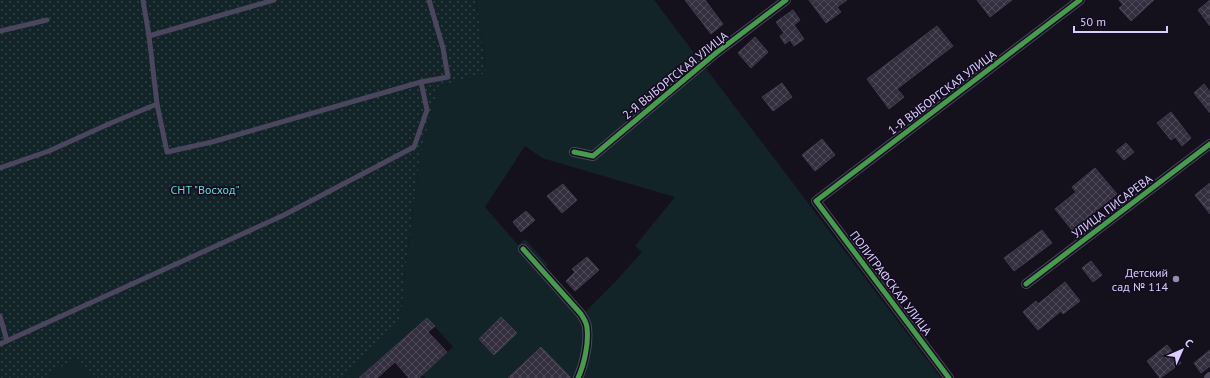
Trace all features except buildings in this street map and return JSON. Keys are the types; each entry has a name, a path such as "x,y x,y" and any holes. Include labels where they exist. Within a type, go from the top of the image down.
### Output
{"street":[{"name":"2-Я ВЫБОРГСКАЯ УЛИЦА","path":"574,152 593,156 716,53 786,0"},
{"name":"1-Я ВЫБОРГСКАЯ УЛИЦА","path":"816,201 1080,0"},
{"name":"УЛИЦА ПИСАРЕВА","path":"1026,284 1210,144"},
{"name":"ПОЛИГРАФСКАЯ УЛИЦА","path":"816,201 949,378"},
{"path":"523,249 581,314 585,321 588,337 582,369 578,378"}],"lane":[{"path":"143,0 157,104 168,152 212,142 421,82 448,77 444,48 429,0"},
{"path":"149,36 274,0"},
{"path":"0,31 47,20"},
{"path":"0,344 284,215 414,146 426,110 421,82"},
{"path":"0,168 49,151 157,104"},
{"path":"0,316 7,341"}],"green space":[{"name":"СНТ \"Восход\"","path":"0,0 476,0 486,73 438,87 420,156 402,305 398,325 344,378 97,378 76,357 44,378 0,378"},
{"path":"476,0 654,0 941,378 425,378 422,375 453,347 427,318 359,378 344,378 398,325 402,305 420,156 438,87 486,73","holes":["525,146 542,158 675,197 635,246 642,252 585,312 545,267 548,265 525,239 518,245 485,207"]},
{"path":"76,357 97,378 44,378"}],"cycle path":[{"path":"574,152 593,156 716,53 786,0"},
{"path":"949,378 816,201 1080,0"},
{"path":"1026,284 1210,144"},
{"path":"523,249 581,314 586,323 587,347 578,378"}],"place":[{"name":"Детский сад № 114","path":"1176,279"}]}
